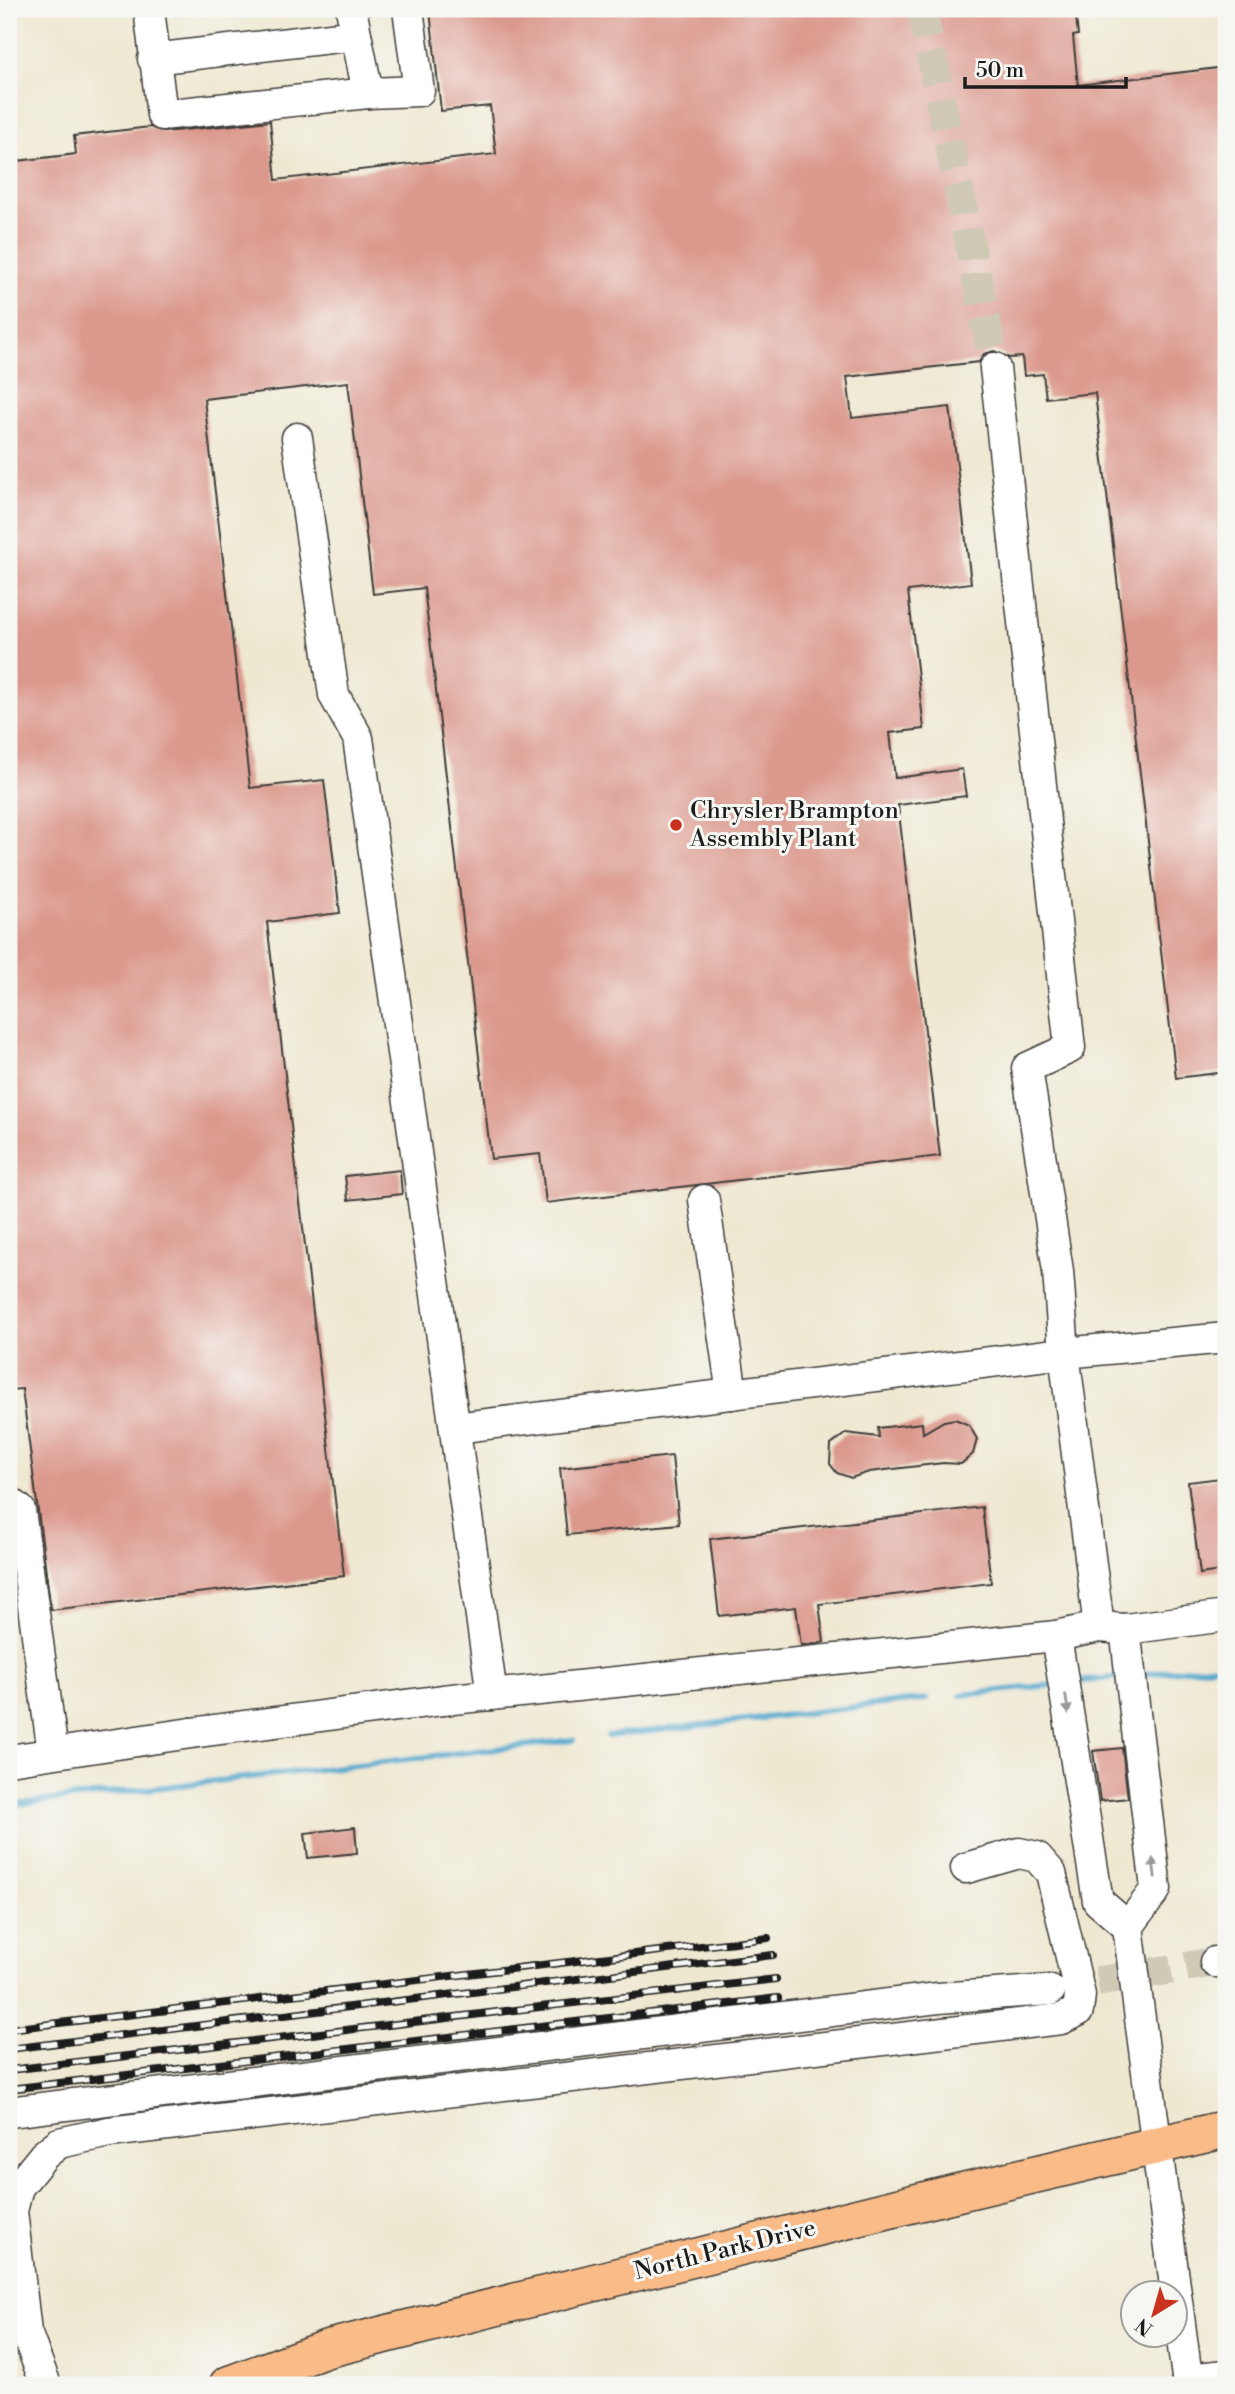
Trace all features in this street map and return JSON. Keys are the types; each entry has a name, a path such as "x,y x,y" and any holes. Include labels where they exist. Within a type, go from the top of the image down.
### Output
{"main road":[{"name":"North Park Drive","path":"228,2385 326,2349 952,2194 1226,2130"}],"street":[{"path":"149,9 153,59 162,115 368,93 419,91 408,9"},
{"path":"153,59 354,22 368,93"},
{"path":"995,368 1070,1048 1027,1068 1058,1272 1064,1353 1156,1889 1128,1927"},
{"path":"297,438 334,695 358,738 492,1695"},
{"path":"704,1200 732,1394"},
{"path":"455,1428 1064,1353 1226,1338"},
{"path":"9,1501 20,1510 53,1754"},
{"path":"9,1760 443,1700 1226,1616"},
{"path":"1056,1636 1098,1901 1128,1927 1187,2382 1226,2375"},
{"path":"46,2385 26,2332 12,2211 18,2187 28,2171 59,2143 77,2136 176,2123 1061,2019 1078,2011 1080,1995 1051,1873 1037,1857 1019,1853 966,1868"},
{"path":"9,2112 938,1998 1050,1990"}],"building":[{"name":"Chrysler Brampton Assembly Plant","path":"1075,9 1078,35 1073,36 1078,85 1226,67 1226,1072 1176,1078 1095,393 1046,398 1043,374 1024,376 1022,357 1009,358 994,351 984,354 979,362 847,377 852,418 950,407 971,583 908,591 924,729 890,733 895,778 962,769 966,796 898,805 940,1156 546,1203 540,1154 491,1159 424,588 373,594 348,382 204,399 250,788 324,780 340,913 267,922 344,1576 51,1610 22,1389 9,1390 9,162 76,154 74,136 150,127 164,132 270,121 276,180 496,154 490,106 441,111 430,11"},
{"path":"400,1170 402,1194 348,1200 345,1176"},
{"path":"955,1419 969,1425 977,1439 973,1454 961,1464 943,1463 869,1472 851,1478 837,1473 830,1464 831,1445 846,1433 879,1437 878,1428 922,1423 923,1433 944,1421"},
{"path":"672,1456 679,1524 567,1535 560,1468"},
{"path":"1220,1478 1226,1529 1226,1570 1200,1574 1188,1482"},
{"path":"982,1507 991,1583 819,1604 824,1642 815,1644 801,1645 796,1607 719,1616 710,1539"},
{"path":"1122,1748 1128,1798 1100,1801 1093,1751"},
{"path":"355,1827 357,1853 308,1858 305,1833"}],"waterway":[{"path":"1143,1674 1226,1665"},
{"path":"1076,1682 1119,1677"},
{"path":"961,1695 1052,1685"},
{"path":"608,1736 926,1699"},
{"path":"9,1805 573,1740"}],"tunnel":[{"path":"922,9 995,368"},
{"path":"1053,1989 1215,1962"}],"railway":[{"path":"9,2029 768,1938"},
{"path":"9,2049 773,1955"},
{"path":"9,2070 776,1979"},
{"path":"9,2089 778,1998"}],"place":[{"name":"Chrysler Brampton Assembly Plant","path":"676,825"}]}
